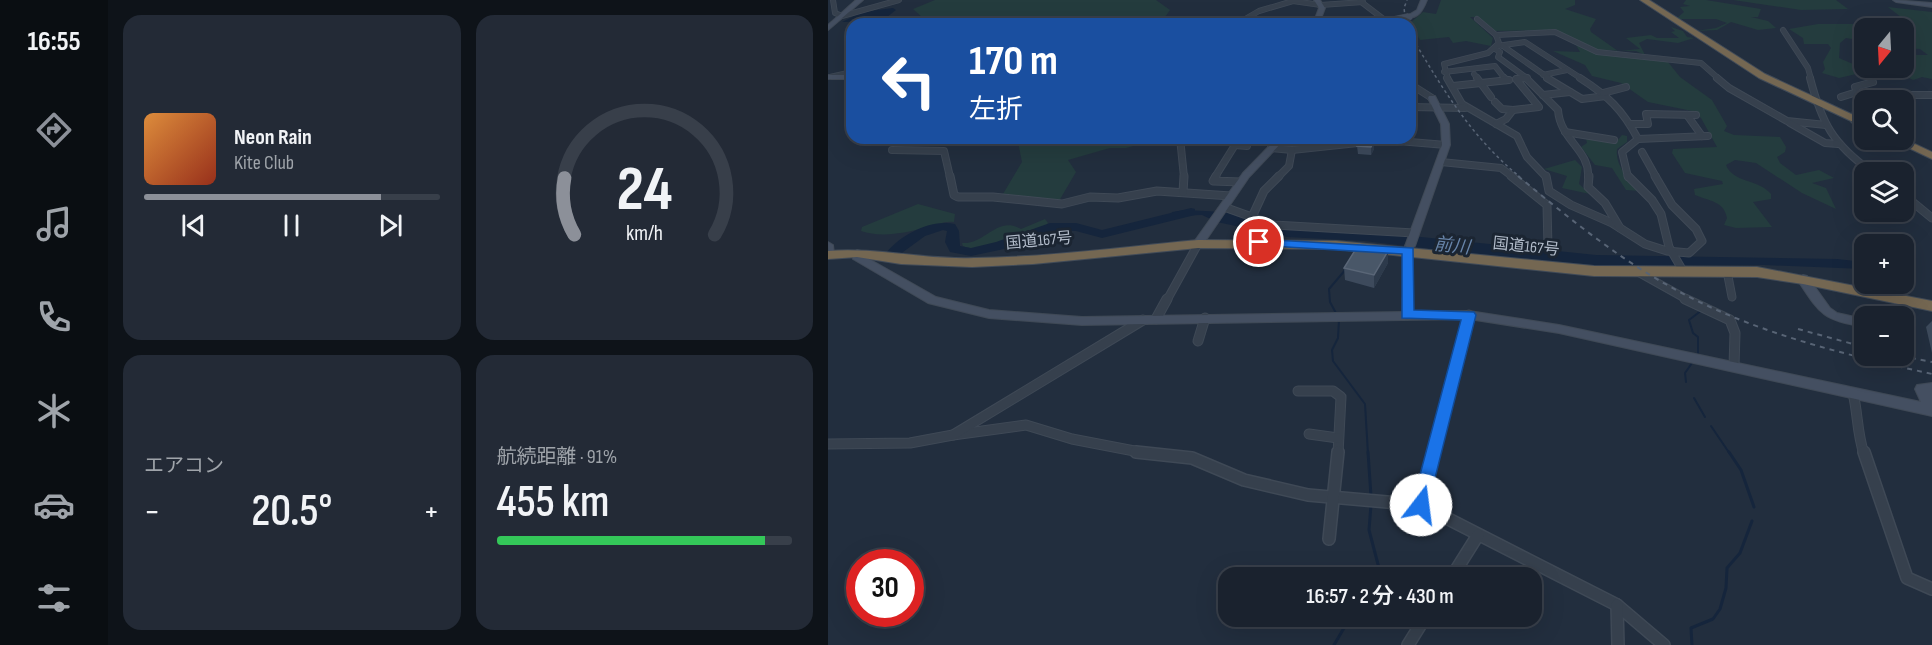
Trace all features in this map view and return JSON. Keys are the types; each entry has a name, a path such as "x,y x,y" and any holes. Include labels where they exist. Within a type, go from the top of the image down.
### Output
{"highway":[{"path":"1644,0 1762,76 1854,120"},
{"path":"1914,148 1932,156"},
{"name":"国道167号","path":"828,254 857,253 901,260 1004,262 1198,244 1298,243 1358,247 1411,241 1550,268 1638,272 1682,269 1803,279 1932,306"}],"street":[{"path":"832,0 831,8 842,16 899,0"},
{"path":"828,28 860,0"},
{"path":"1409,18 1420,11 1424,0"},
{"path":"1896,0 1932,6"},
{"path":"1247,18 1257,12 1293,1 1360,1 1382,18"},
{"path":"1317,18 1319,2"},
{"path":"1477,19 1499,40 1498,57 1538,87 1557,110 1559,124 1589,165 1588,187 1605,203 1621,229"},
{"path":"1783,30 1805,62 1826,125 1838,144 1860,162"},
{"path":"1496,35 1555,32 1597,52 1701,63 1730,88 1825,143 1838,144"},
{"path":"1465,108 1444,72 1443,66 1449,61 1525,42 1605,95 1624,113 1638,139"},
{"path":"1498,47 1571,92 1589,100 1626,87"},
{"path":"1444,72 1494,66 1506,80"},
{"path":"1543,75 1567,70"},
{"path":"829,77 846,73"},
{"path":"1474,74 1502,109 1539,107 1516,79"},
{"path":"829,77 846,77"},
{"path":"1453,86 1527,78"},
{"path":"1856,90 1855,87 1873,82"},
{"path":"1407,315 1411,241 1441,162 1447,131 1432,98 1416,88"},
{"path":"1543,95 1571,92"},
{"path":"1841,97 1854,93"},
{"path":"1914,95 1932,95"},
{"path":"1416,107 1465,108 1496,124 1517,136 1527,157 1546,175 1547,187 1556,197 1570,206 1621,229 1632,238 1673,254 1689,253 1702,241 1690,220 1672,205 1642,152"},
{"path":"1496,124 1506,119 1513,110"},
{"path":"1630,124 1648,124 1646,114 1696,115"},
{"path":"1682,269 1673,254 1661,214 1652,200 1626,173 1622,152 1638,139 1705,136 1688,115"},
{"path":"1787,121 1826,125"},
{"path":"1565,132 1614,140"},
{"path":"1416,141 1446,145"},
{"path":"1181,144 1183,192"},
{"path":"953,435 1150,319 1241,182 1275,144"},
{"path":"1271,148 1292,150 1335,144"},
{"path":"1241,182 1213,181 1235,145 1247,146"},
{"path":"892,150 944,151 954,195 958,197 993,197 1062,204 1090,197 1118,198 1157,190 1231,196"},
{"path":"1252,217 1264,190 1289,166 1292,150"},
{"path":"1441,162 1501,168 1547,205 1548,248"},
{"path":"1914,203 1932,218"},
{"path":"1223,208 1290,227 1411,241"},
{"path":"828,245 828,254"},
{"path":"857,253 857,257 902,285 932,300 962,309 1028,319 1469,315 1559,329 1931,410"},
{"path":"1727,271 1732,297"},
{"path":"1638,272 1679,296 1730,320 1736,330 1734,366"},
{"path":"1803,279 1826,311 1833,316 1854,321"},
{"path":"1899,299 1901,306"},
{"path":"1421,505 1469,315"},
{"path":"1198,341 1205,318"},
{"path":"1931,410 1922,389 1932,388"},
{"path":"1298,391 1333,391 1341,397 1335,499 1329,539"},
{"path":"1853,393 1858,416 1857,433 1907,578 1932,589"},
{"path":"828,444 910,443 1026,425 1072,439 1134,452 1192,458 1244,480 1335,499 1421,505 1617,605 1664,645"},
{"path":"1310,434 1338,438"},
{"path":"1458,567 1478,535"},
{"path":"1617,605 1618,645"},
{"path":"1408,645 1419,627"}],"green space":[{"path":"935,0 1156,0 1170,10 1165,17 1161,18 920,18 922,17 913,9"},
{"path":"1441,0 1575,0 1575,5 1565,9 1596,19 1590,29 1591,32 1617,51 1594,50 1553,30 1495,31 1478,17 1470,17 1493,38 1491,46 1466,41 1453,43 1449,37 1420,40 1416,33 1416,18 1423,12 1436,14"},
{"path":"1686,0 1706,0 1761,9 1758,17 1751,17 1768,21 1776,28 1758,30 1731,22 1717,30 1696,31 1716,28 1727,23 1716,19 1676,19 1684,12 1680,7 1690,6 1683,4"},
{"path":"1733,0 1836,0 1848,9 1801,10"},
{"path":"1888,7 1932,12 1932,79 1922,77 1913,80 1909,78 1914,78 1914,55 1928,55 1920,49 1914,49 1914,18 1902,18"},
{"path":"1818,24 1854,24 1854,39 1846,38 1840,43 1839,58 1854,64 1854,74 1839,78 1822,73 1825,69 1823,62 1831,48 1828,44 1804,44 1803,38 1789,29"},
{"path":"1671,27 1683,31 1687,37 1694,38 1678,43 1647,39 1639,43 1645,55 1636,51 1622,51 1640,49 1626,38 1651,35 1657,38 1679,38 1671,32 1675,31"},
{"path":"1576,45 1596,52 1668,62 1680,77 1712,100 1727,126 1724,131 1734,135 1780,137 1786,147 1785,152 1777,157 1780,163 1796,175 1819,170 1834,178 1812,183 1826,188 1836,209 1802,193 1756,163 1735,160 1726,165 1729,171 1766,189 1771,194 1771,199 1753,202 1772,227 1736,228 1724,225 1727,218 1723,208 1715,202 1695,195 1694,189 1723,184 1722,181 1685,173 1672,153 1673,149 1717,147 1701,118 1692,111 1648,102 1621,83 1592,76 1585,65 1553,51 1580,52"},
{"path":"1622,135 1627,136 1627,142 1617,149 1618,161 1631,182 1640,191 1626,190 1612,168 1595,165 1581,147 1587,143 1588,138 1617,141"},
{"path":"1018,144 1141,144 1126,148 1110,148 1068,160 1076,172 1059,201 1000,199 1022,162"},
{"path":"1575,160 1582,167 1579,184 1590,194 1562,188 1567,176 1544,169"},
{"path":"918,204 955,214 954,222 894,234 861,231 862,227"},
{"path":"1045,219 1048,223 1045,226 994,246 973,249 963,246 962,243 978,240 998,228 1013,226 1021,229"}],"water":[{"path":"893,8 896,10 886,18 850,18 862,12"},
{"path":"1185,210 1225,212 1282,228 1392,234 1596,255 1837,259 1854,261 1854,269 1764,265 1604,266 1551,263 1364,241 1287,237 1217,222 1202,215 1171,216 1172,212"}],"building":[{"path":"1358,144 1372,144 1371,147 1357,146"},
{"path":"1359,244 1388,251 1374,275 1344,268"}],"waterway":[{"name":"前川","path":"894,252 920,234 935,227 950,227 953,231 952,242 955,249 971,252 999,246 1050,227 1076,227 1102,234 1171,215 1191,212"},
{"path":"1337,315 1330,302 1329,289 1346,269"},
{"path":"1698,353 1698,337 1693,333 1689,320 1702,310"},
{"path":"1339,320 1338,338 1332,350 1333,361 1365,404 1368,454"},
{"path":"1686,382 1685,373 1692,363"},
{"path":"1694,398 1705,417"},
{"path":"1711,426 1730,454"},
{"path":"1368,452 1371,496"},
{"path":"1729,452 1741,470 1754,507"},
{"path":"1371,505 1369,530 1379,567"},
{"path":"1692,645 1691,628 1713,619 1720,609 1726,588 1727,568 1740,553 1752,521"},
{"path":"1334,645 1345,627"}],"railway":[{"path":"1405,18 1404,8 1407,0"},
{"path":"1416,44 1472,128 1520,177"},
{"path":"1518,176 1610,248 1649,274 1700,302 1797,340 1932,374"},
{"path":"1798,329 1854,344"},
{"path":"1914,359 1932,362"}],"route":[{"path":"1259,242 1408,251 1407,315 1469,315 1421,505"}]}
